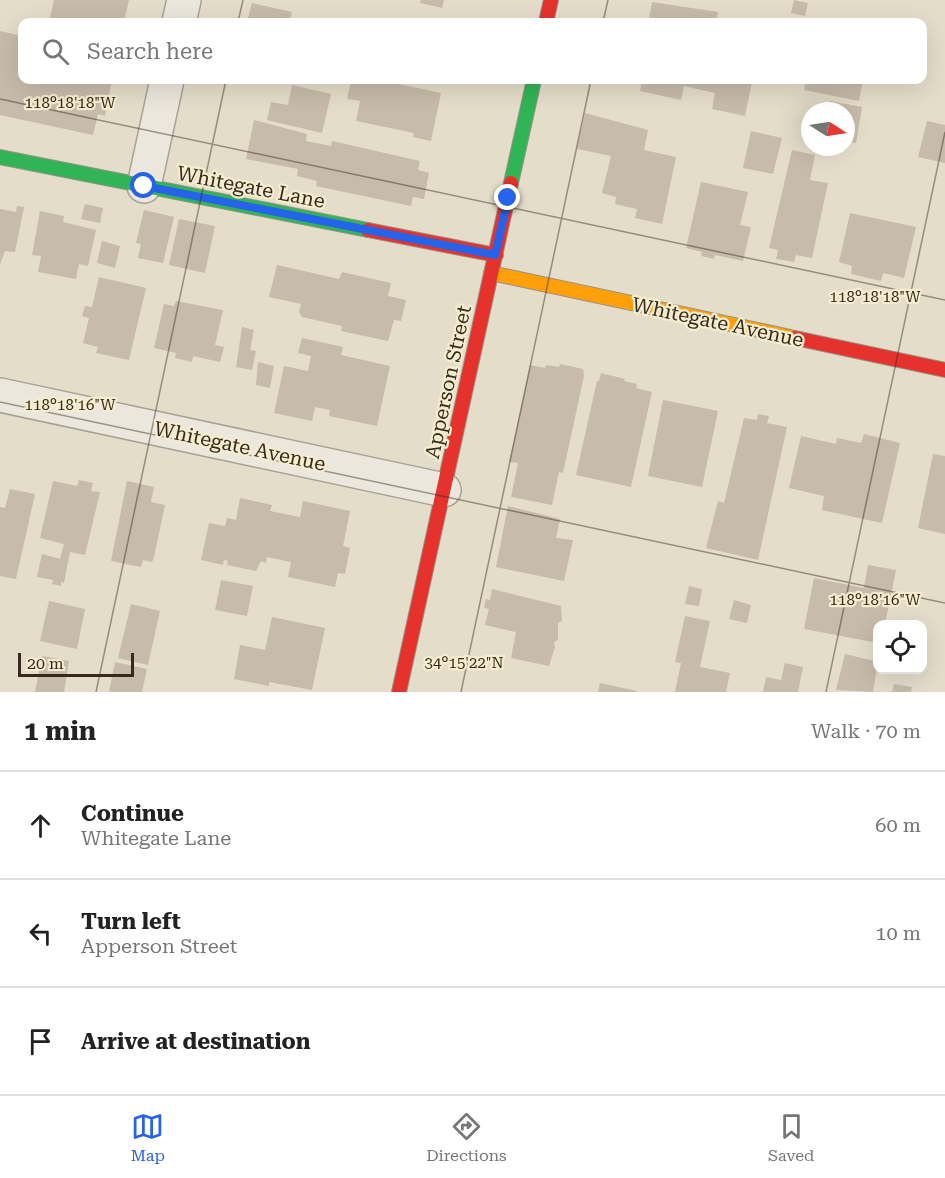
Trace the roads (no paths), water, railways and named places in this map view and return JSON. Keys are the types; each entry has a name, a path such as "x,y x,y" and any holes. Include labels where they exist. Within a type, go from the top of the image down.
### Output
{"street":[{"path":"180,18 184,0"},
{"path":"547,18 550,0"},
{"path":"144,186 166,84"},
{"name":"Apperson Street","path":"399,692 533,84"},
{"name":"Whitegate Lane","path":"0,157 495,255"},
{"name":"Whitegate Avenue","path":"491,273 945,370"},
{"name":"Whitegate Avenue","path":"0,395 444,490"}]}
